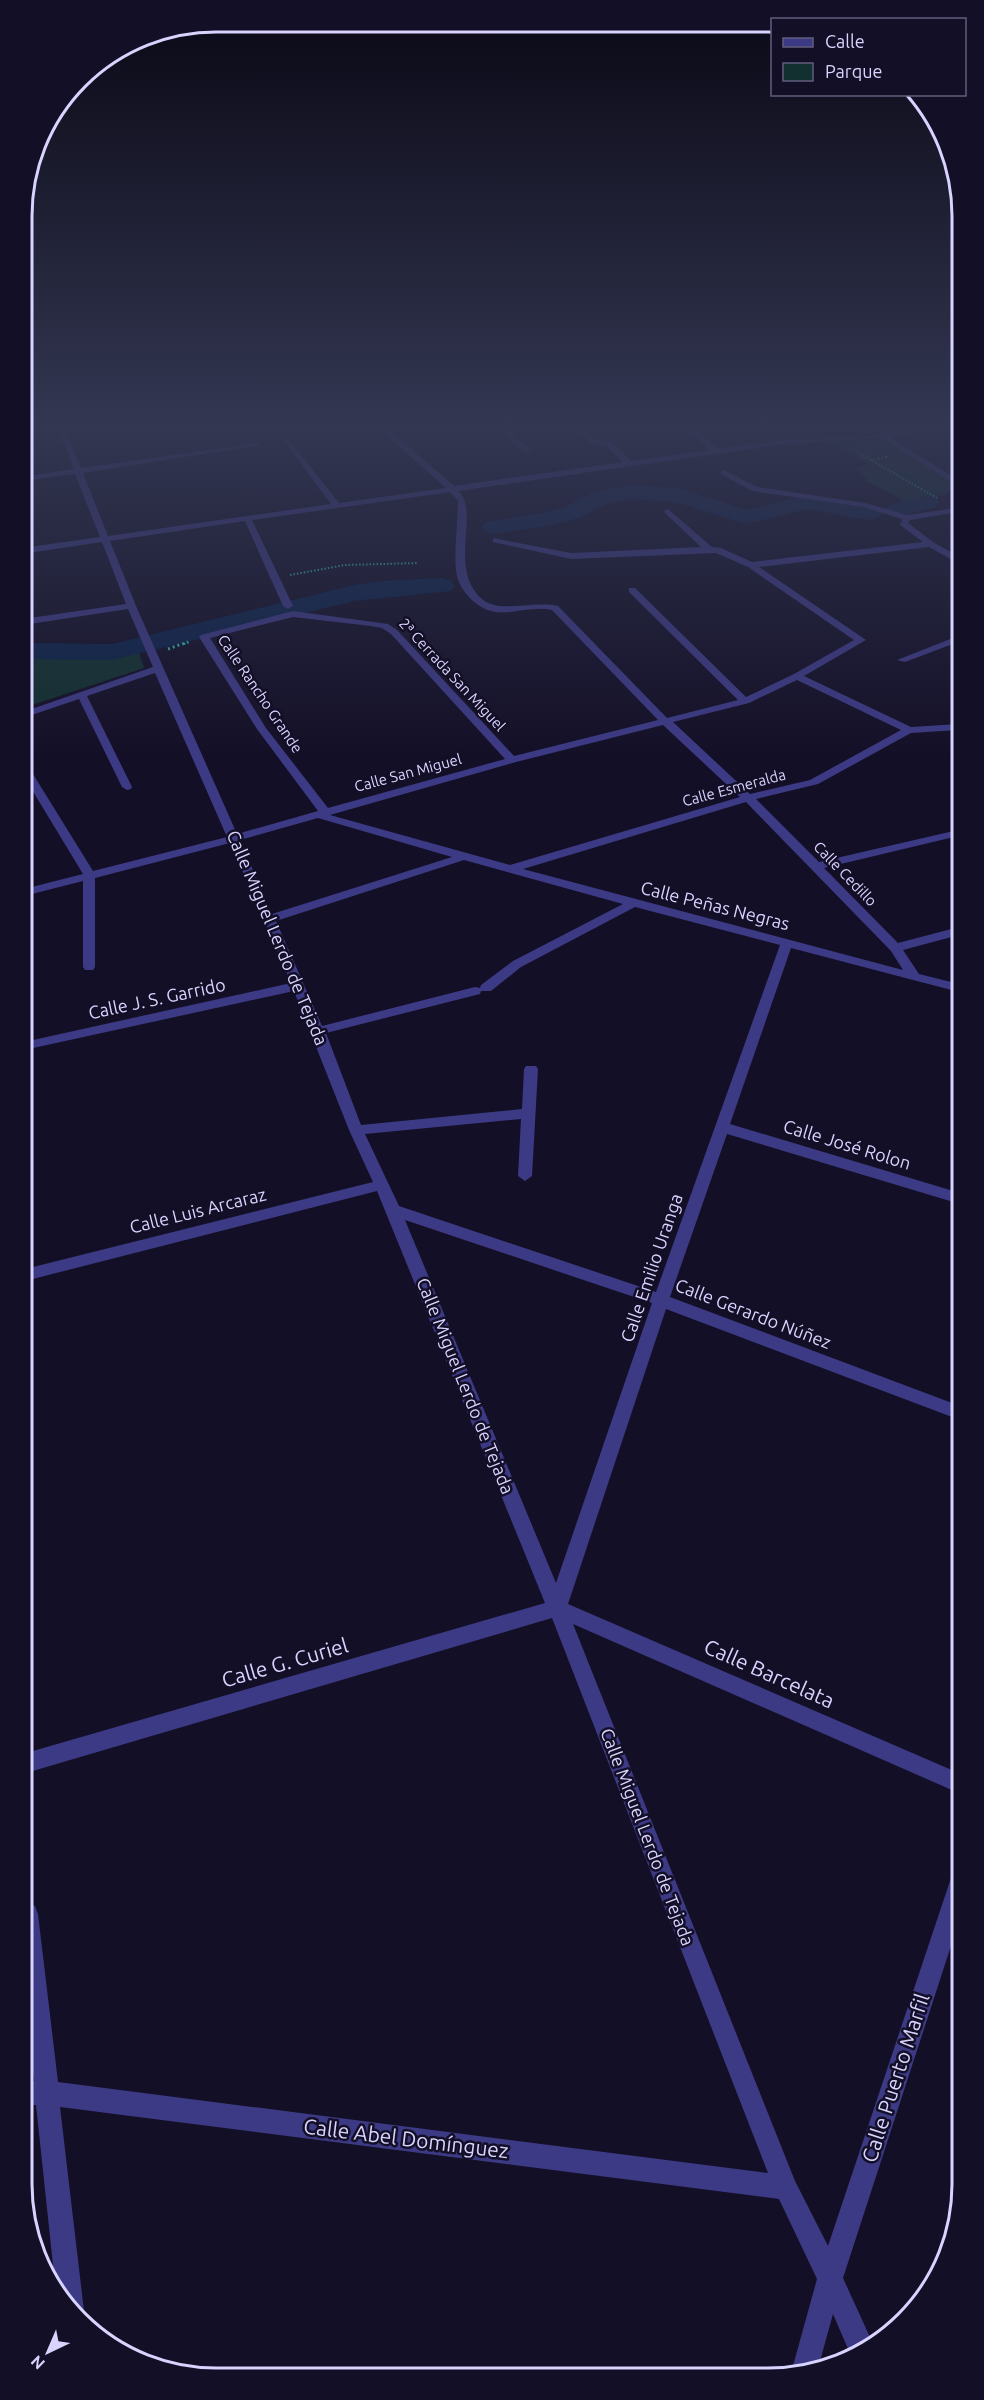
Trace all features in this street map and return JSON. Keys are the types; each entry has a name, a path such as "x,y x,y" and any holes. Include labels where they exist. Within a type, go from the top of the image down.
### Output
{"street":[{"name":"Calle Miguel Lerdo de Tejada","path":"104,534 130,606 235,838 318,1032 356,1130 393,1210 557,1608 786,2188 860,2344"},
{"path":"32,550 143,534"},
{"path":"254,534 291,610"},
{"name":"Calle Cedillo","path":"462,534 461,576 465,586 483,608 493,611 544,604 555,608 666,722 748,798 816,866 895,948 914,976"},
{"path":"693,534 709,549"},
{"path":"917,534 952,557"},
{"path":"496,540 571,556 709,549 728,554 751,565 930,544"},
{"name":"Calle San Miguel","path":"32,891 235,838 512,760 745,701 797,676 861,640 751,565"},
{"path":"632,590 745,701"},
{"path":"32,621 130,606"},
{"name":"Calle Rancho Grande","path":"291,610 204,637 262,729 322,813"},
{"name":"2ª Cerrada San Miguel","path":"291,610 371,623 385,626 394,632 512,760"},
{"path":"902,660 952,641"},
{"path":"32,712 82,696 157,665"},
{"path":"797,676 909,730"},
{"path":"82,696 128,787"},
{"name":"Calle Esmeralda","path":"510,869 748,798 814,782 909,730 952,727"},
{"path":"32,780 89,875 89,967"},
{"name":"Calle Peñas Negras","path":"322,813 462,856 632,904 952,986"},
{"path":"816,866 952,833"},
{"path":"268,919 462,856"},
{"path":"318,1032 480,990 517,964 632,904"},
{"path":"895,948 952,933"},
{"name":"Calle Emilio Uranga","path":"557,1608 660,1300 787,942"},
{"name":"Calle J. S. Garrido","path":"32,1044 297,986"},
{"path":"525,1176 531,1069"},
{"path":"356,1130 530,1113"},
{"name":"Calle José Rolon","path":"722,1127 952,1197"},
{"name":"Calle Luis Arcaraz","path":"32,1273 381,1185"},
{"name":"Calle Gerardo Núñez","path":"393,1210 660,1300 952,1410"},
{"name":"Calle G. Curiel","path":"32,1761 557,1608"},
{"name":"Calle Barcelata","path":"557,1608 952,1780"},
{"name":"Calle Puerto Marfil","path":"806,2364 830,2278 952,1908"},
{"path":"32,2004 37,2093 68,2294"},
{"name":"Calle Abel Domínguez","path":"37,2093 786,2188"}],"path":[{"path":"275,579 345,565 418,563"},
{"path":"157,665 166,650 204,637"}],"green space":[{"path":"137,647 144,668 32,705 32,651 112,652"}],"waterway":[{"path":"32,651 112,652 354,593 381,589 442,586"}]}
